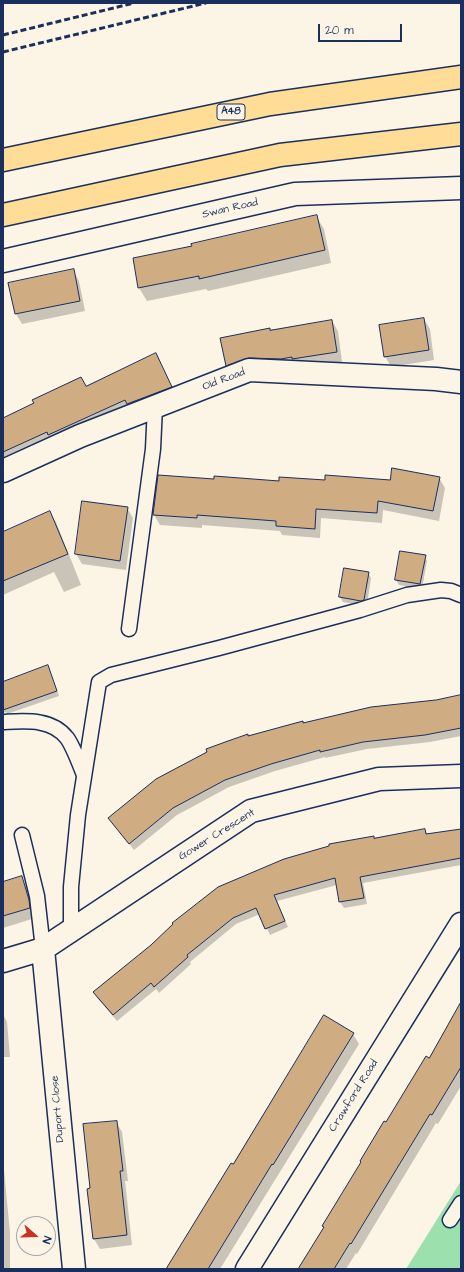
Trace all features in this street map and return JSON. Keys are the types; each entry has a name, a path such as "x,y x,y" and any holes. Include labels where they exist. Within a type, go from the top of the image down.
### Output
{"main road":[{"name":"A48","path":"3,160 270,104 461,77"},
{"path":"3,215 280,155 461,134"}],"street":[{"name":"Swan Road","path":"3,262 295,194 461,188"},
{"name":"Old Road","path":"3,471 80,436 249,370 436,379 461,382"},
{"name":"Gower Crescent","path":"3,961 43,949 251,811 379,779 461,776"},
{"name":"Crawford Road","path":"247,1269 461,924"},
{"name":"Duport Close","path":"43,949 74,1269"}],"lane":[{"path":"129,628 153,449 155,406"},
{"path":"71,930 72,880 78,815 99,682 111,675 360,610 407,595 441,590 451,591 461,595"},
{"path":"3,722 31,721 45,723 58,729 67,738 84,775"},
{"path":"22,835 37,896 43,949"},
{"path":"450,1220 461,1203"}],"green space":[{"path":"461,1181 461,1269 406,1269"}],"building":[{"path":"317,215 325,250 199,279 199,276 138,288 133,258 192,246 191,244"},
{"path":"74,269 80,301 15,314 8,283"},
{"path":"424,318 429,350 384,357 379,325"},
{"path":"332,320 337,352 292,359 292,357 281,359 249,358 226,366 220,338 270,328 270,330"},
{"path":"156,353 172,387 127,404 125,400 48,435 47,432 3,452 3,418 34,403 32,400 81,377 86,386"},
{"path":"392,468 440,477 433,511 378,501 377,513 316,509 315,529 276,526 276,521 197,515 197,518 153,515 158,475 214,479 214,476 279,481 279,477 325,480 325,475 390,480"},
{"path":"82,501 128,507 120,561 75,554"},
{"path":"50,511 68,554 3,581 3,532"},
{"path":"400,551 426,555 420,584 395,580"},
{"path":"344,568 369,572 364,600 361,601 339,597"},
{"path":"48,665 57,691 3,710 3,682"},
{"path":"461,695 461,728 425,735 363,742 320,752 320,750 271,764 225,780 173,808 129,844 108,818 156,779 207,752 206,749 248,734 248,736 303,721 303,723 371,707 436,700"},
{"path":"425,829 426,834 461,829 461,858 360,877 364,898 339,902 335,878 274,895 285,921 265,929 256,908 233,918 187,955 188,957 154,987 151,983 113,1015 93,992 151,945 173,924 172,923 218,887 284,859 329,846 329,844"},
{"path":"22,876 30,908 3,916 3,882"},
{"path":"461,1002 461,1067 432,1115 430,1114 351,1244 350,1243 334,1269 298,1269 324,1227 322,1226 384,1121 386,1122 426,1056 429,1058"},
{"path":"324,1015 354,1033 273,1165 272,1164 208,1269 166,1269 231,1163 233,1164"},
{"path":"117,1121 123,1171 120,1171 127,1235 93,1239 87,1189 90,1188 83,1124"}],"railway":[{"path":"3,35 134,3"},
{"path":"3,52 206,3"}]}
